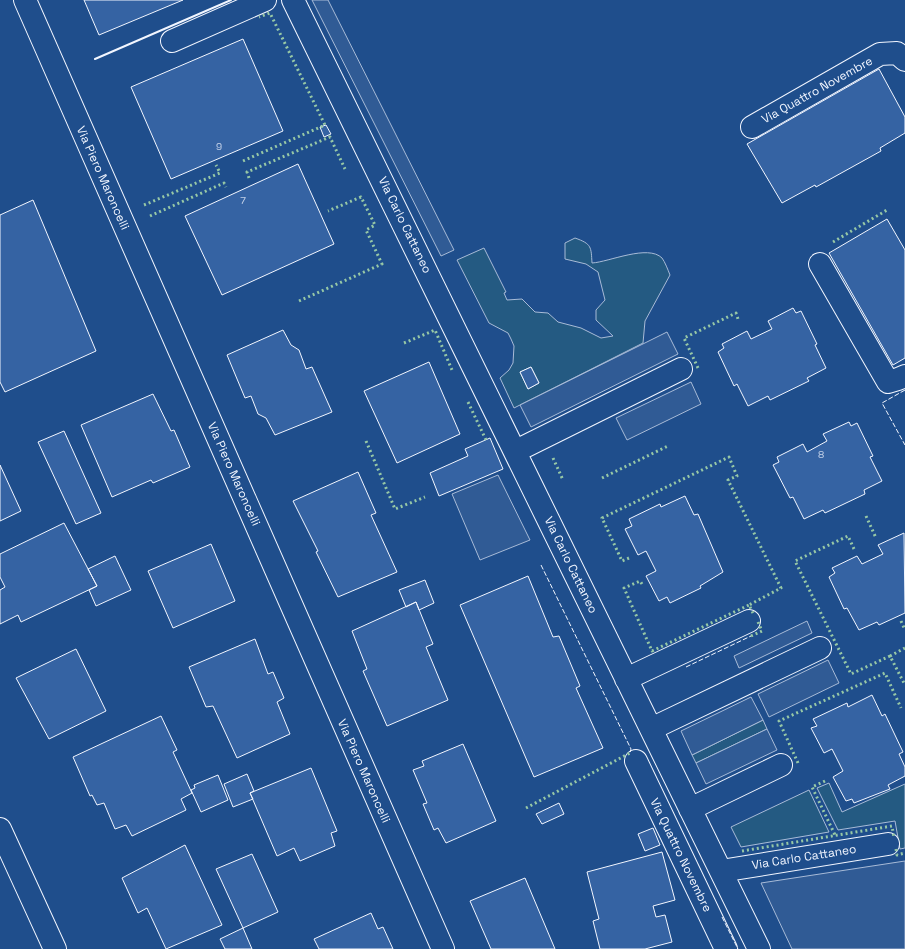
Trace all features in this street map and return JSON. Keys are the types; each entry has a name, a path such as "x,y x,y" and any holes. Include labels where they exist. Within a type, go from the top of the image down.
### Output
{"street":[{"name":"Via Piero Maroncelli","path":"25,0 443,949"},
{"path":"172,40 265,0"},
{"name":"Via Carlo Cattaneo","path":"293,0 516,451 759,949"},
{"name":"Via Quattro Novembre","path":"752,127 880,54 897,53 905,60"},
{"path":"820,264 888,382 905,376"},
{"path":"516,451 681,369"},
{"path":"626,679 749,621"},
{"path":"651,729 820,648"},
{"name":"Via Quattro Novembre","path":"636,761 726,949"},
{"path":"690,809 781,765"},
{"path":"0,829 55,949"},
{"name":"Via Carlo Cattaneo","path":"721,871 888,844"}],"shaded area":[{"path":"312,0 328,0 454,250 441,256"},
{"path":"575,238 588,244 591,250 592,263 638,253 656,254 662,258 670,275 645,321 643,343 514,408 500,378 509,370 513,363 514,346 508,333 489,323 457,260 484,248 506,292 504,293 507,300 522,299 535,312 548,313 558,322 581,328 601,338 613,336 596,320 596,310 605,300 598,272 586,264 565,259 565,243","holes":["531,367 539,383 528,389 520,372"]},
{"path":"667,332 678,354 531,427 520,405"},
{"path":"691,382 701,404 627,440 616,418"},
{"path":"498,475 530,540 480,560 452,494"},
{"path":"807,621 812,633 739,668 734,656"},
{"path":"828,660 839,683 769,717 758,694"},
{"path":"751,697 763,720 692,755 681,731"},
{"path":"763,720 767,729 696,763 692,755"},
{"path":"767,729 777,750 706,784 696,763"},
{"path":"829,783 842,812 905,784 905,848 900,849 895,821 838,830 817,788"},
{"path":"809,790 829,832 741,847 731,827"},
{"path":"905,861 905,949 792,949 761,883"}],"building":[{"path":"84,0 183,0 99,35"},
{"path":"243,39 283,131 171,179 131,87"},
{"path":"879,69 905,117 905,133 880,148 881,151 816,187 815,185 782,203 747,144"},
{"path":"326,125 331,134 324,137 320,127"},
{"path":"298,164 334,244 222,295 185,216"},
{"path":"33,200 96,351 5,392 0,382 0,215"},
{"path":"887,219 905,250 905,358 893,365 829,253"},
{"path":"793,308 796,313 801,311 817,344 815,345 826,368 807,378 809,381 770,400 768,396 748,406 737,384 734,386 718,352 724,348 722,344 747,331 751,339 772,329 768,321"},
{"path":"283,330 291,345 299,350 306,369 312,367 332,412 275,435 266,418 258,414 251,396 245,398 227,355"},
{"path":"429,362 460,434 397,463 364,391"},
{"path":"531,367 539,383 528,389 520,372"},
{"path":"153,394 171,431 174,430 190,467 153,483 151,480 112,497 81,425"},
{"path":"849,422 851,426 857,423 873,456 870,457 882,481 864,490 865,494 825,513 823,510 804,519 793,497 790,498 773,465 779,462 777,457 803,444 807,452 827,441 823,434"},
{"path":"64,431 101,513 76,524 38,442"},
{"path":"490,438 503,469 439,496 430,473 468,456 465,449"},
{"path":"0,465 21,511 0,521"},
{"path":"358,472 376,513 371,515 397,572 338,597 316,552 318,551 293,501"},
{"path":"685,496 694,515 698,514 723,572 700,586 701,588 670,603 667,597 659,601 646,576 656,571 646,551 638,555 625,529 632,526 629,519 660,504 661,507"},
{"path":"64,523 97,586 21,622 18,615 0,624 0,590 5,587 0,577 0,554"},
{"path":"904,533 905,613 879,625 877,622 859,630 847,608 844,609 829,577 835,573 832,568 857,556 862,564 883,554 878,545"},
{"path":"211,544 235,601 173,628 148,571"},
{"path":"115,556 131,590 96,606 89,590 97,586 88,569"},
{"path":"528,576 553,637 559,636 580,686 576,688 603,748 534,777 460,605"},
{"path":"425,580 434,603 419,610 416,602 406,607 399,590"},
{"path":"416,602 433,644 426,647 448,700 387,726 363,671 367,669 352,631"},
{"path":"255,639 268,674 273,672 284,698 277,702 290,734 237,758 213,706 206,707 189,667"},
{"path":"76,649 106,711 49,739 16,678"},
{"path":"872,695 882,716 885,714 903,752 899,754 905,767 905,776 888,785 890,789 854,803 852,799 846,801 833,777 843,771 832,749 824,753 811,728 817,726 813,719 847,703 848,707"},
{"path":"161,716 177,750 173,752 192,793 181,799 186,810 132,836 126,825 115,829 104,803 97,805 92,795 90,796 73,757"},
{"path":"463,744 496,821 446,843 438,828 434,830 423,804 427,803 413,770 424,766 422,761"},
{"path":"311,768 337,831 331,833 335,846 300,861 294,848 277,856 250,793"},
{"path":"247,774 254,791 250,793 253,799 233,807 224,784"},
{"path":"218,775 228,800 201,812 191,790 195,788 194,785"},
{"path":"559,803 564,814 542,824 536,814"},
{"path":"653,828 660,845 645,851 638,834"},
{"path":"185,845 222,925 166,949 147,908 138,913 122,878"},
{"path":"662,852 675,900 653,906 656,917 665,915 672,942 645,949 600,949 593,921 599,919 587,872"},
{"path":"252,854 278,912 243,928 216,869"},
{"path":"525,878 555,949 491,949 470,901"},
{"path":"371,913 378,929 383,927 393,949 319,949 314,939"},
{"path":"243,928 252,949 225,949 220,939"}],"hedge":[{"path":"243,161 325,125 270,13 259,17"},
{"path":"249,178 247,172 330,137 345,169"},
{"path":"144,205 220,173 216,165"},
{"path":"150,216 224,183 226,187"},
{"path":"299,301 382,264 366,230 375,225 361,197 328,211"},
{"path":"833,242 887,210"},
{"path":"698,368 684,338 736,313 738,319"},
{"path":"404,343 435,330 452,370"},
{"path":"468,402 486,440"},
{"path":"366,441 395,509 425,497"},
{"path":"602,478 668,446"},
{"path":"629,558 622,561 602,518 729,457 737,476 728,480 781,588 749,605 753,613"},
{"path":"553,458 563,480"},
{"path":"866,516 876,538"},
{"path":"854,549 848,536 795,561 851,674 890,656 905,685"},
{"path":"642,584 640,581 624,588 652,651 749,605"},
{"path":"901,621 905,630"},
{"path":"751,636 762,631 758,622"},
{"path":"890,656 905,648"},
{"path":"798,763 779,721 885,673 901,708"},
{"path":"526,808 630,753"},
{"path":"825,781 812,787 835,835"},
{"path":"742,851 892,826 894,838"},
{"path":"896,849 897,855 905,853"}],"fence":[{"path":"905,390 882,403 905,445"},
{"path":"541,565 631,749 630,753"},
{"path":"686,667 751,636"},
{"path":"722,917 738,949"}],"wall":[{"path":"95,59 231,0"}]}
